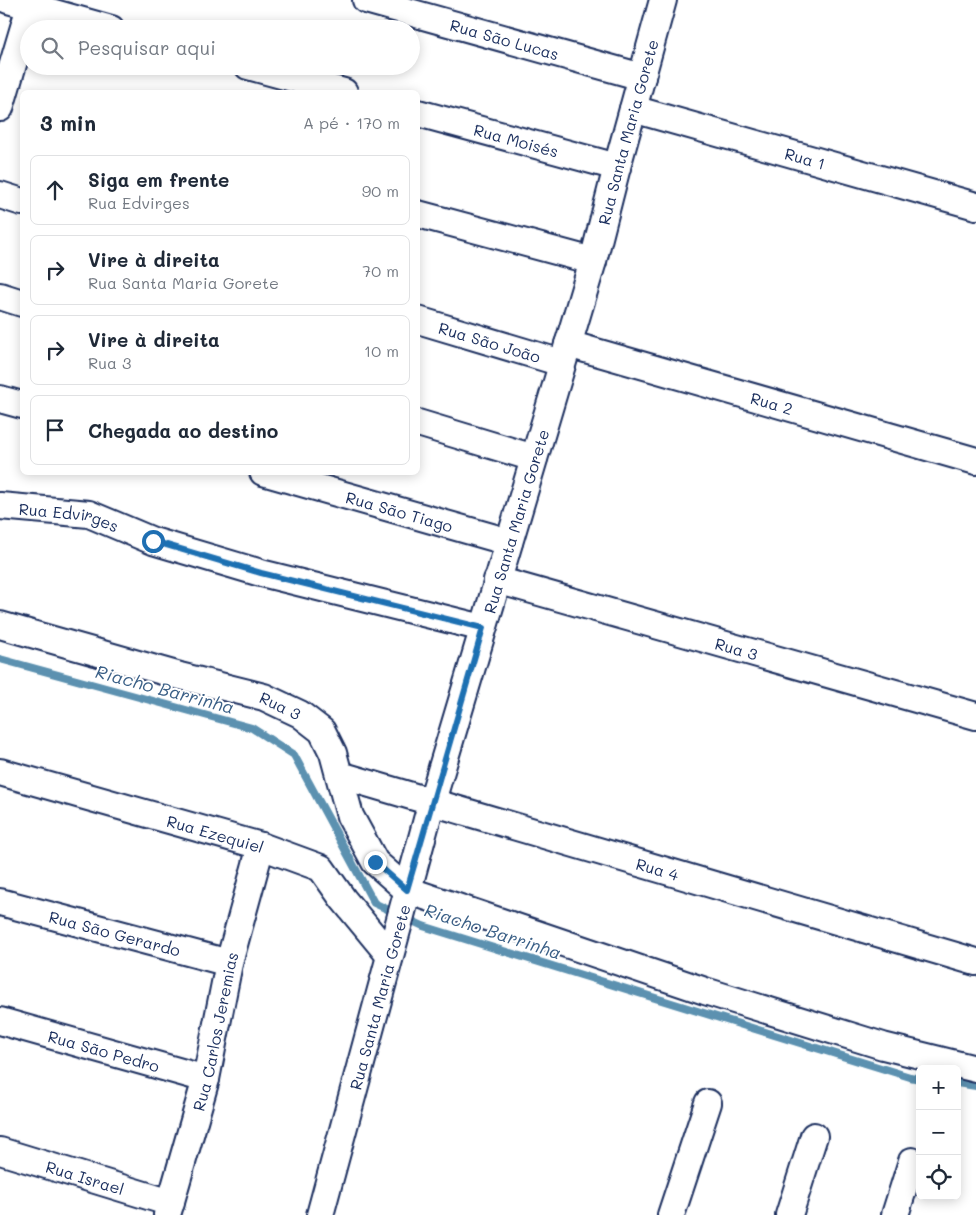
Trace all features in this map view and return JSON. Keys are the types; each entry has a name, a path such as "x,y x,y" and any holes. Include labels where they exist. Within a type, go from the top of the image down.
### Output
{"street":[{"name":"Rua São Lucas","path":"366,0 642,77"},
{"name":"Rua Santa Maria Gorete","path":"320,1215 432,801 592,261 663,0"},
{"path":"6,104 23,2 82,20"},
{"path":"281,75 337,90"},
{"name":"Rua 1","path":"633,109 976,206"},
{"name":"Rua Moisés","path":"420,113 617,167"},
{"path":"0,195 20,201"},
{"path":"420,215 592,261"},
{"path":"0,296 20,302"},
{"name":"Rua São João","path":"420,320 565,353"},
{"name":"Rua 2","path":"565,353 976,462"},
{"path":"0,399 20,404"},
{"path":"420,424 534,458"},
{"name":"Rua São Tiago","path":"274,475 509,542"},
{"name":"Rua Edvirges","path":"0,506 89,514 153,541 261,573 483,628"},
{"name":"Rua 3","path":"497,580 976,716"},
{"name":"Rua 3","path":"0,626 180,676 264,697 300,714 322,731 333,753 350,816 375,862 406,894"},
{"name":"Rua Ezequiel","path":"0,772 261,846 321,868 343,899 393,947"},
{"name":"Rua 4","path":"340,775 976,962"},
{"name":"Rua Carlos Jeremias","path":"169,1209 206,1079 230,962 261,846"},
{"path":"406,894 705,992 883,1046 976,1069"},
{"name":"Rua São Gerardo","path":"0,902 230,962"},
{"name":"Rua São Pedro","path":"0,1021 206,1079"},
{"path":"672,1215 708,1103"},
{"path":"789,1215 814,1136"},
{"name":"Rua Israel","path":"0,1151 169,1209"},
{"path":"895,1215 912,1161"}],"waterway":[{"name":"Riacho Barrinha","path":"0,659 252,728 294,755 374,903 423,926 916,1078"},
{"name":"Riacho Barrinha","path":"961,1084 976,1086"}],"route":[{"path":"153,541 261,573 483,628 407,890 375,862"}]}
